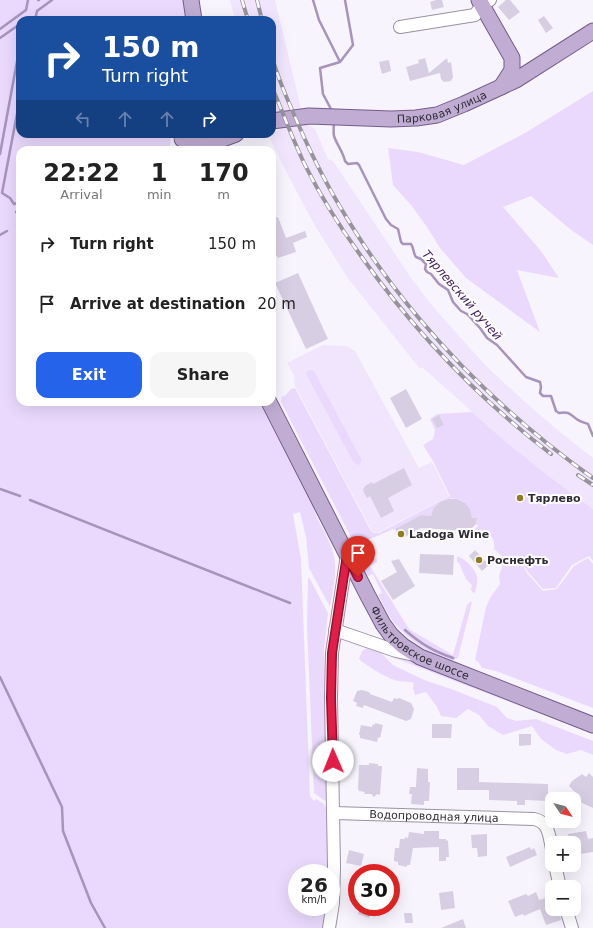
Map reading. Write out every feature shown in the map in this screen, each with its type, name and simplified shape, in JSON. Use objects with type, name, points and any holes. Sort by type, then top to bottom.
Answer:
[{"type":"main road","points":[[192,0],[194,16]]},
{"type":"main road","points":[[484,2],[512,58],[520,68],[528,72]]},
{"type":"main road","name":"Парковая улица","points":[[276,120],[294,117],[391,119],[431,116],[464,104],[501,87],[528,72],[593,31]]},
{"type":"main road","points":[[501,87],[512,70],[512,58]]},
{"type":"main road","points":[[207,146],[226,138]]},
{"type":"main road","points":[[182,141],[197,146]]},
{"type":"main road","name":"Фильтровское шоссе","points":[[271,406],[378,614],[391,634],[403,646],[420,657],[593,724]]},
{"type":"street","points":[[400,27],[475,15],[484,2]]},
{"type":"street","points":[[330,928],[333,903],[334,812],[331,698],[332,653],[347,555]]},
{"type":"street","points":[[335,630],[396,651],[420,657]]},
{"type":"street","name":"Водопроводная улица","points":[[334,812],[534,819],[539,820],[546,825],[549,836]]},
{"type":"street","points":[[568,916],[572,928]]},
{"type":"shaded area","points":[[0,0],[183,0],[185,16],[16,16],[16,138],[171,138],[170,146],[16,146],[16,406],[264,406],[312,498],[315,512],[331,545],[335,566],[330,607],[309,568],[306,537],[300,512],[293,514],[301,559],[310,796],[314,801],[316,799],[324,804],[326,808],[329,838],[328,864],[288,864],[288,916],[326,916],[325,928],[0,928]]},
{"type":"shaded area","points":[[230,0],[275,0],[303,117],[307,124],[315,129],[328,159],[333,161],[409,275],[442,317],[487,367],[555,428],[593,458],[593,509],[517,452],[422,367],[420,369],[347,277],[314,224],[276,151],[276,146],[274,146],[270,139],[276,138],[276,131],[281,129],[276,115],[276,16],[234,16]]},
{"type":"shaded area","points":[[593,91],[593,245],[571,230],[531,196],[503,207],[541,251],[559,278],[517,270],[540,332],[466,278],[440,248],[411,205],[393,185],[388,148],[418,152],[464,165],[525,133]]},
{"type":"shaded area","points":[[323,345],[346,346],[355,351],[419,468],[432,462],[449,496],[377,533],[372,531],[295,386],[294,375],[287,363]]},
{"type":"shaded area","points":[[310,370],[314,371],[361,459],[359,465],[354,463],[307,376],[306,372]]},
{"type":"shaded area","points":[[295,388],[371,531],[374,533],[379,533],[450,496],[433,461],[423,445],[433,439],[435,430],[430,419],[437,414],[472,412],[501,438],[593,509],[593,561],[589,556],[572,565],[556,588],[543,589],[528,572],[516,553],[527,573],[543,591],[557,589],[574,566],[588,558],[593,564],[593,708],[496,671],[482,668],[475,660],[486,607],[490,598],[500,584],[499,576],[503,564],[501,555],[494,549],[494,541],[492,537],[483,533],[474,534],[472,532],[478,526],[476,524],[477,518],[472,518],[469,509],[464,503],[453,498],[446,499],[435,508],[431,516],[421,515],[393,530],[367,540],[362,541],[352,539],[281,402],[282,396],[284,397],[291,389]]},
{"type":"shaded area","points":[[457,556],[469,564],[476,574],[477,581],[475,593],[472,592],[472,585],[466,579],[459,563],[457,562]]},
{"type":"shaded area","points":[[377,558],[377,562],[370,566],[409,629],[453,655],[467,605],[472,602],[458,658],[452,661],[435,655],[413,641],[394,623],[378,595],[382,593],[373,574],[366,577],[362,567],[364,563]]},
{"type":"shaded area","points":[[308,578],[310,579],[328,613],[324,649],[329,796],[325,801],[314,793],[307,626]]},
{"type":"shaded area","points":[[367,648],[378,650],[393,665],[424,680],[497,707],[507,718],[516,721],[536,719],[593,741],[593,755],[581,750],[567,754],[556,750],[541,739],[532,726],[503,735],[488,726],[479,715],[468,709],[456,718],[441,716],[437,707],[426,692],[415,695],[413,688],[414,683],[390,678],[373,669],[359,659],[362,651]]},
{"type":"shaded area","points":[[388,653],[593,733],[593,734],[392,657]]},
{"type":"building","points":[[442,0],[444,7],[432,10],[430,2]]},
{"type":"building","points":[[506,0],[510,0],[520,12],[509,20],[498,7]]},
{"type":"building","points":[[544,16],[553,28],[546,33],[538,20]]},
{"type":"building","points":[[425,58],[429,73],[447,58],[448,63],[451,62],[453,77],[451,81],[444,82],[441,79],[440,73],[410,81],[406,67],[419,63],[418,60]]},
{"type":"building","points":[[389,60],[391,71],[382,74],[379,62]]},
{"type":"building","points":[[278,217],[286,238],[305,231],[307,237],[293,243],[296,252],[278,258],[276,255],[276,218]]},
{"type":"building","points":[[298,273],[328,339],[306,349],[276,283]]},
{"type":"building","points":[[406,389],[422,419],[406,428],[390,398]]},
{"type":"building","points":[[439,415],[444,425],[437,428],[432,419]]},
{"type":"building","points":[[404,468],[412,485],[388,498],[394,511],[381,518],[370,496],[367,498],[363,490],[365,486],[372,482],[373,484]]},
{"type":"building","points":[[448,499],[457,499],[465,503],[470,509],[472,518],[477,518],[476,524],[469,531],[421,528],[401,539],[395,529],[421,515],[431,516],[434,508],[440,502]]},
{"type":"building","name":"Роснефть","points":[[475,550],[489,565],[482,571],[469,556]]},
{"type":"building","points":[[420,554],[454,555],[453,575],[419,573]]},
{"type":"building","points":[[399,559],[415,586],[393,600],[381,581],[397,572],[391,561]]},
{"type":"building","points":[[362,690],[392,702],[394,698],[399,698],[411,703],[414,709],[411,719],[406,721],[364,705],[363,708],[356,706],[357,703],[353,701],[357,691]]},
{"type":"building","points":[[375,723],[383,725],[380,738],[378,737],[377,742],[360,738],[359,735],[361,725],[372,727]]},
{"type":"building","points":[[432,724],[452,724],[451,738],[432,738]]},
{"type":"building","points":[[519,734],[531,734],[531,745],[519,746]]},
{"type":"building","points":[[369,763],[382,766],[380,795],[377,794],[374,797],[371,794],[364,794],[365,792],[359,791],[358,788],[359,765],[369,765]]},
{"type":"building","points":[[417,768],[428,769],[428,782],[430,782],[429,801],[424,801],[424,805],[411,804],[412,794],[409,794],[410,787],[416,787]]},
{"type":"building","points":[[457,768],[479,768],[479,782],[548,784],[548,792],[545,792],[545,801],[525,800],[525,805],[517,805],[517,801],[489,800],[489,790],[457,790]]},
{"type":"building","points":[[589,773],[593,777],[593,808],[581,802],[581,792],[575,792],[569,786],[572,781],[582,774],[586,777]]},
{"type":"building","points":[[424,831],[439,831],[439,839],[446,839],[446,841],[448,840],[449,857],[446,857],[446,861],[439,861],[439,847],[413,848],[410,865],[407,865],[407,867],[400,865],[398,862],[394,861],[395,848],[399,848],[400,839],[405,839],[405,837],[408,838],[409,832],[424,834]]},
{"type":"building","points":[[586,831],[588,839],[593,838],[593,852],[581,854],[581,836],[568,836],[568,834]]},
{"type":"building","points":[[487,834],[487,856],[478,857],[477,848],[472,848],[471,835]]},
{"type":"building","points":[[530,847],[531,850],[534,848],[537,855],[510,867],[506,857]]},
{"type":"building","points":[[349,850],[364,854],[362,864],[346,863]]},
{"type":"building","points":[[453,891],[455,908],[441,910],[439,893]]},
{"type":"building","points":[[536,892],[539,900],[545,898],[545,916],[560,916],[561,920],[546,925],[540,909],[524,916],[523,914],[515,917],[508,901],[526,894],[528,896]]},
{"type":"building","points":[[404,913],[412,913],[413,923],[405,923]]},
{"type":"building","points":[[463,919],[466,928],[441,928]]},
{"type":"waterway","points":[[18,16],[26,10],[28,0]]},
{"type":"waterway","points":[[36,16],[37,11],[52,0]]},
{"type":"waterway","name":"Тярлевский ручей","points":[[313,0],[319,20],[340,62],[320,68],[323,94],[332,111]]},
{"type":"waterway","points":[[340,62],[353,45],[345,0]]},
{"type":"waterway","points":[[0,29],[16,17]]},
{"type":"waterway","points":[[0,38],[16,27]]},
{"type":"waterway","points":[[0,154],[16,67]]},
{"type":"waterway","points":[[16,119],[2,193],[10,198],[14,204],[16,203]]},
{"type":"waterway","name":"Тярлевский ручей","points":[[334,122],[334,136],[345,161],[348,164],[357,163],[359,165],[386,219],[391,225],[398,229],[401,242],[403,244],[411,244],[416,257],[421,259],[426,264],[425,269],[427,272],[431,274],[439,284],[448,290],[453,302],[461,311],[467,314],[487,338],[497,345],[526,377],[540,382],[540,393],[543,396],[551,396],[556,411],[559,413],[568,413],[579,421],[588,424],[593,436]]},
{"type":"waterway","points":[[0,235],[7,231]]},
{"type":"waterway","points":[[0,489],[20,496]]},
{"type":"waterway","points":[[30,500],[290,603]]},
{"type":"waterway","points":[[405,630],[428,647],[453,658]]},
{"type":"waterway","points":[[0,677],[62,807],[63,831],[91,903],[105,928]]},
{"type":"railway","points":[[242,0],[247,16]]},
{"type":"railway","points":[[257,0],[261,16]]},
{"type":"railway","points":[[276,69],[289,104],[321,172],[350,223],[383,272],[419,319],[459,363],[501,404],[546,442],[593,478]]},
{"type":"railway","points":[[276,97],[305,165],[318,189],[331,212],[381,284],[448,362],[498,410],[551,454]]},
{"type":"railway","points":[[578,475],[593,485]]},
{"type":"place","name":"Тярлево","points":[[520,498]]},
{"type":"place","name":"Ladoga Wine","points":[[401,534]]},
{"type":"place","name":"Роснефть","points":[[479,560]]},
{"type":"route","points":[[333,761],[331,698],[332,653],[347,555],[358,577]]}]
